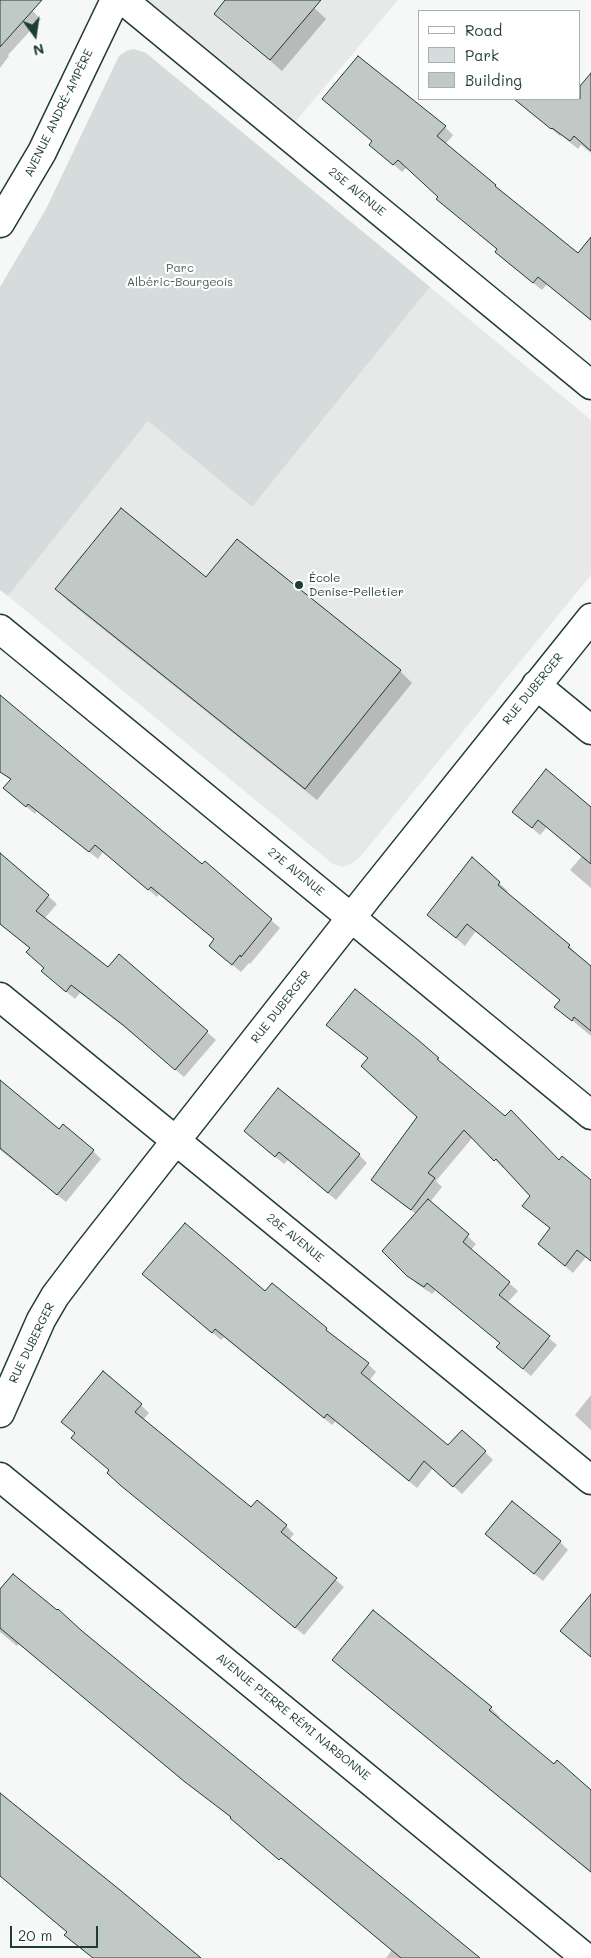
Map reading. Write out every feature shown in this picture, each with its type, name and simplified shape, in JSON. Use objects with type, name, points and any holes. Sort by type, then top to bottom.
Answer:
[{"type":"street","name":"AVENUE ANDRÉ-AMPÈRE","points":[[0,223],[42,152],[115,0]]},
{"type":"street","name":"25E AVENUE","points":[[123,0],[591,384]]},
{"type":"street","name":"RUE DUBERGER","points":[[0,1413],[41,1320],[55,1296],[351,918],[591,618]]},
{"type":"street","name":"27E AVENUE","points":[[0,630],[591,1115]]},
{"type":"street","points":[[536,685],[591,730]]},
{"type":"street","name":"28E AVENUE","points":[[0,997],[591,1480]]},
{"type":"street","name":"AVENUE PIERRE RÉMI NARBONNE","points":[[0,1477],[586,1958]]},
{"type":"shaded area","points":[[147,0],[398,0],[295,122]]},
{"type":"shaded area","name":"École Denise-Pelletier","points":[[430,287],[591,420],[591,575],[360,857],[351,864],[342,867],[333,864],[8,596],[148,421],[252,507]]},
{"type":"green space","name":"Parc Albéric-Bourgeois","points":[[134,49],[146,53],[430,287],[252,507],[148,421],[8,596],[0,590],[0,287],[46,209],[119,56],[126,51]]},
{"type":"building","points":[[0,0],[42,0],[0,47]]},
{"type":"building","points":[[225,0],[321,0],[270,60],[214,14]]},
{"type":"building","points":[[358,56],[446,126],[437,136],[578,253],[591,237],[591,320],[538,277],[533,283],[495,252],[497,249],[436,199],[438,197],[398,160],[393,165],[369,145],[372,141],[322,99]]},
{"type":"building","points":[[591,73],[591,151],[574,136],[570,141],[551,129],[515,100],[581,100],[581,85]]},
{"type":"building","points":[[121,508],[206,577],[237,539],[401,670],[305,789],[55,589]]},
{"type":"building","points":[[0,695],[202,864],[205,861],[272,919],[241,957],[240,955],[232,965],[209,946],[214,939],[151,887],[148,890],[95,845],[89,852],[28,804],[26,807],[3,788],[11,779],[0,772]]},
{"type":"building","points":[[546,769],[591,807],[591,864],[538,820],[532,828],[512,812]]},
{"type":"building","points":[[0,853],[49,895],[36,911],[108,967],[119,954],[208,1031],[175,1070],[123,1025],[71,985],[66,992],[41,971],[44,968],[26,952],[30,948],[0,924]]},
{"type":"building","points":[[472,857],[500,882],[498,885],[570,945],[568,947],[591,966],[591,1031],[574,1017],[572,1021],[554,1007],[560,1000],[467,924],[456,938],[427,915]]},
{"type":"building","points":[[355,989],[417,1039],[439,1058],[437,1059],[505,1116],[511,1110],[559,1160],[562,1156],[591,1180],[591,1261],[577,1250],[565,1266],[538,1244],[550,1228],[522,1206],[530,1196],[496,1159],[494,1161],[464,1130],[428,1173],[435,1178],[411,1210],[371,1180],[417,1117],[361,1066],[368,1058],[326,1025]]},
{"type":"building","points":[[0,1080],[59,1129],[63,1124],[94,1150],[57,1195],[0,1148]]},
{"type":"building","points":[[278,1088],[360,1154],[328,1193],[279,1152],[275,1157],[244,1131]]},
{"type":"building","points":[[428,1199],[469,1234],[463,1242],[510,1282],[499,1295],[550,1336],[523,1369],[496,1347],[500,1343],[427,1283],[424,1287],[407,1276],[382,1251]]},
{"type":"building","points":[[185,1223],[265,1291],[272,1283],[327,1328],[326,1330],[369,1363],[361,1373],[448,1445],[462,1430],[486,1451],[453,1487],[424,1461],[409,1481],[327,1414],[324,1418],[215,1329],[212,1333],[142,1274]]},
{"type":"building","points":[[103,1371],[142,1404],[135,1412],[251,1507],[257,1500],[287,1525],[281,1532],[337,1578],[295,1628],[120,1485],[107,1473],[109,1470],[71,1438],[75,1433],[61,1422]]},
{"type":"building","points":[[512,1501],[561,1541],[534,1574],[485,1534]]},
{"type":"building","points":[[13,1574],[58,1609],[82,1631],[480,1958],[401,1958],[281,1858],[279,1860],[231,1817],[185,1782],[0,1628],[0,1589]]},
{"type":"building","points":[[591,1594],[591,1657],[560,1631]]},
{"type":"building","points":[[373,1610],[492,1707],[489,1710],[554,1764],[557,1760],[591,1790],[591,1872],[332,1660]]},
{"type":"building","points":[[0,1793],[201,1958],[93,1958],[64,1935],[67,1932],[0,1876]]},
{"type":"place","name":"École Denise-Pelletier","points":[[299,585]]}]
